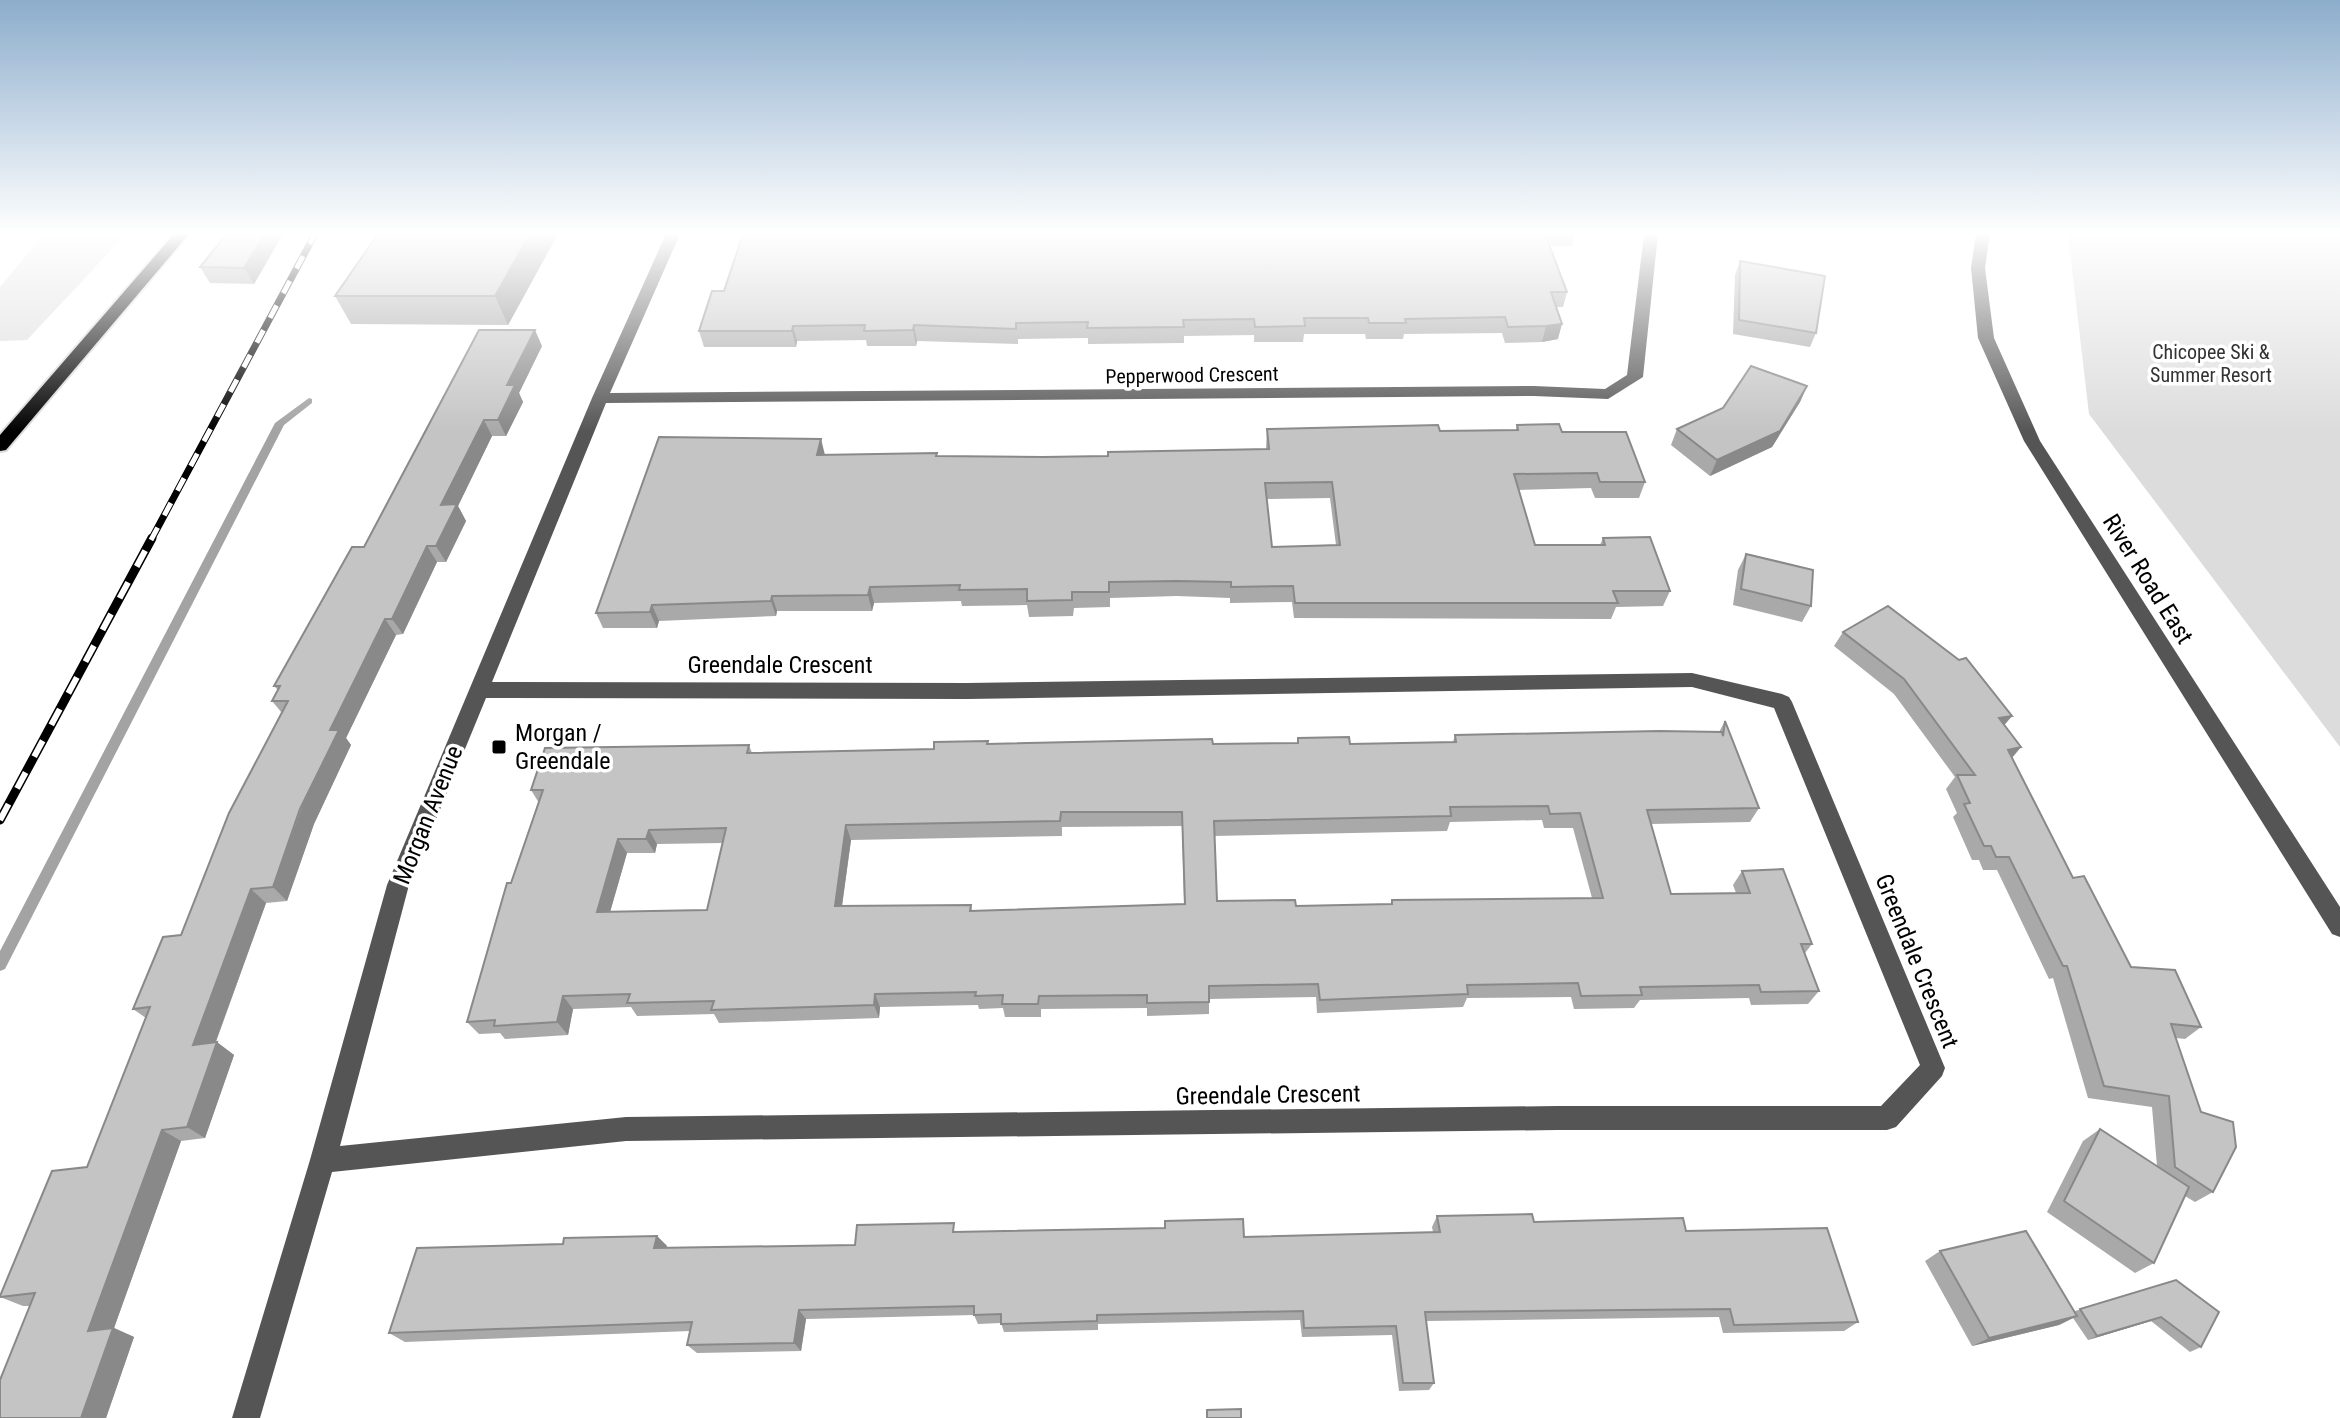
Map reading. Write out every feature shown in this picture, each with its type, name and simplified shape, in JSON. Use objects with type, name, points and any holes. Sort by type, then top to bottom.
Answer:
[{"type":"main road","points":[[0,446],[125,300]]},
{"type":"street","name":"Morgan Avenue","points":[[246,1418],[323,1160],[398,885],[644,300]]},
{"type":"street","name":"Pepperwood Crescent","points":[[600,398],[1534,391],[1608,394],[1635,377],[1644,300]]},
{"type":"street","name":"River Road East","points":[[1982,300],[1986,338],[2032,441],[2340,927]]},
{"type":"street","name":"Greendale Crescent","points":[[323,1160],[626,1129],[1557,1118],[1887,1118],[1933,1068],[1782,702],[1692,680],[967,691],[480,690]]},
{"type":"green space","points":[[0,300],[64,300],[27,340],[0,341]]},
{"type":"green space","name":"Chicopee Ski & Summer Resort","points":[[2076,300],[2340,300],[2340,747],[2089,414]]},
{"type":"building","points":[[709,300],[1554,300],[1562,324],[1508,327],[1505,317],[1405,319],[1406,323],[1369,323],[1368,318],[1304,318],[1305,326],[1255,327],[1254,319],[1183,320],[1184,327],[1087,328],[1088,322],[1016,323],[1016,329],[914,325],[913,330],[864,331],[865,325],[793,326],[792,331],[699,331]]},
{"type":"building","points":[[1739,300],[1821,300],[1816,333],[1739,320]]},
{"type":"building","points":[[479,330],[535,330],[507,385],[515,385],[498,420],[484,420],[441,505],[457,504],[436,546],[427,546],[392,619],[385,619],[330,730],[339,730],[300,809],[273,887],[251,889],[193,1045],[217,1042],[187,1127],[162,1130],[88,1331],[113,1328],[81,1418],[0,1418],[0,1380],[35,1293],[0,1296],[52,1171],[87,1167],[150,1007],[133,1009],[163,937],[181,935],[229,813],[288,701],[272,701],[280,686],[274,686],[352,547],[364,547]]},
{"type":"building","points":[[1751,366],[1807,386],[1780,431],[1717,460],[1677,429],[1723,408]]},
{"type":"building","points":[[1559,424],[1562,432],[1626,432],[1645,482],[1600,482],[1597,473],[1514,474],[1535,545],[1605,545],[1603,538],[1650,537],[1670,591],[1613,591],[1618,603],[1295,603],[1293,586],[1231,587],[1231,582],[1109,582],[1109,592],[1072,592],[1072,600],[1027,601],[1027,589],[959,590],[960,585],[870,587],[868,595],[772,596],[771,601],[652,605],[650,612],[596,613],[659,437],[821,439],[817,455],[937,453],[936,456],[1043,457],[1108,456],[1108,452],[1269,449],[1267,429],[1438,425],[1440,431],[1518,430],[1517,425]],"holes":[[[1332,482],[1340,545],[1272,547],[1265,483]]]},
{"type":"building","points":[[1746,554],[1813,570],[1811,606],[1741,589]]},
{"type":"building","points":[[1888,606],[1959,660],[1966,658],[2012,716],[1999,718],[2021,747],[2008,750],[2073,878],[2084,876],[2131,967],[2175,970],[2201,1027],[2171,1024],[2201,1112],[2233,1122],[2236,1147],[2213,1192],[2175,1167],[2169,1096],[2104,1086],[2067,966],[2063,966],[2009,857],[1996,857],[1991,846],[1984,846],[1964,804],[1970,803],[1957,775],[1975,775],[1904,679],[1843,632]]},
{"type":"building","points":[[1725,721],[1759,808],[1647,810],[1671,894],[1750,893],[1742,871],[1783,869],[1812,944],[1801,944],[1819,991],[1761,992],[1759,985],[1640,987],[1642,995],[1581,996],[1578,983],[1467,985],[1468,994],[1320,1000],[1318,984],[1209,986],[1209,1002],[1147,1003],[1147,995],[1039,996],[1038,1004],[1002,1004],[1003,995],[975,996],[976,992],[875,994],[874,1005],[711,1010],[714,1001],[627,1003],[630,994],[563,996],[557,1022],[494,1026],[495,1020],[467,1022],[507,883],[511,883],[543,790],[531,790],[545,748],[749,745],[747,753],[934,749],[934,742],[988,741],[987,744],[1212,739],[1213,744],[1298,743],[1298,738],[1349,737],[1350,744],[1456,742],[1455,735],[1659,731],[1722,732],[1723,736]],"holes":[[[1548,806],[1550,814],[1580,813],[1603,898],[1392,900],[1392,904],[1296,906],[1295,900],[1217,901],[1214,821],[1451,816],[1450,807]],[[1061,812],[1182,812],[1185,904],[970,911],[971,905],[835,906],[846,825],[1060,821]],[[726,828],[707,910],[597,912],[618,839],[646,839],[649,830]]]},
{"type":"building","points":[[2100,1129],[2189,1187],[2154,1263],[2064,1201]]},
{"type":"building","points":[[1532,1214],[1534,1222],[1683,1218],[1686,1231],[1827,1228],[1858,1322],[1734,1325],[1730,1309],[1425,1312],[1434,1383],[1403,1383],[1396,1326],[1304,1328],[1303,1311],[1097,1315],[1097,1321],[1001,1324],[1001,1314],[974,1315],[974,1306],[799,1310],[794,1343],[687,1345],[692,1322],[389,1333],[417,1248],[563,1244],[564,1238],[657,1236],[654,1248],[855,1245],[857,1225],[954,1223],[953,1232],[1165,1228],[1165,1221],[1243,1219],[1244,1237],[1440,1232],[1437,1216]]},
{"type":"building","points":[[2026,1231],[2077,1316],[1989,1338],[1940,1251]]},
{"type":"building","points":[[2176,1280],[2219,1312],[2201,1347],[2161,1317],[2097,1336],[2080,1309]]},
{"type":"building","points":[[1241,1409],[1241,1418],[1207,1418],[1207,1410]]},
{"type":"waterway","points":[[0,965],[280,423],[309,401]]},
{"type":"railway","points":[[151,540],[280,300]]},
{"type":"railway","points":[[0,820],[152,538]]},
{"type":"place","name":"Morgan / Greendale","points":[[499,747]]}]
